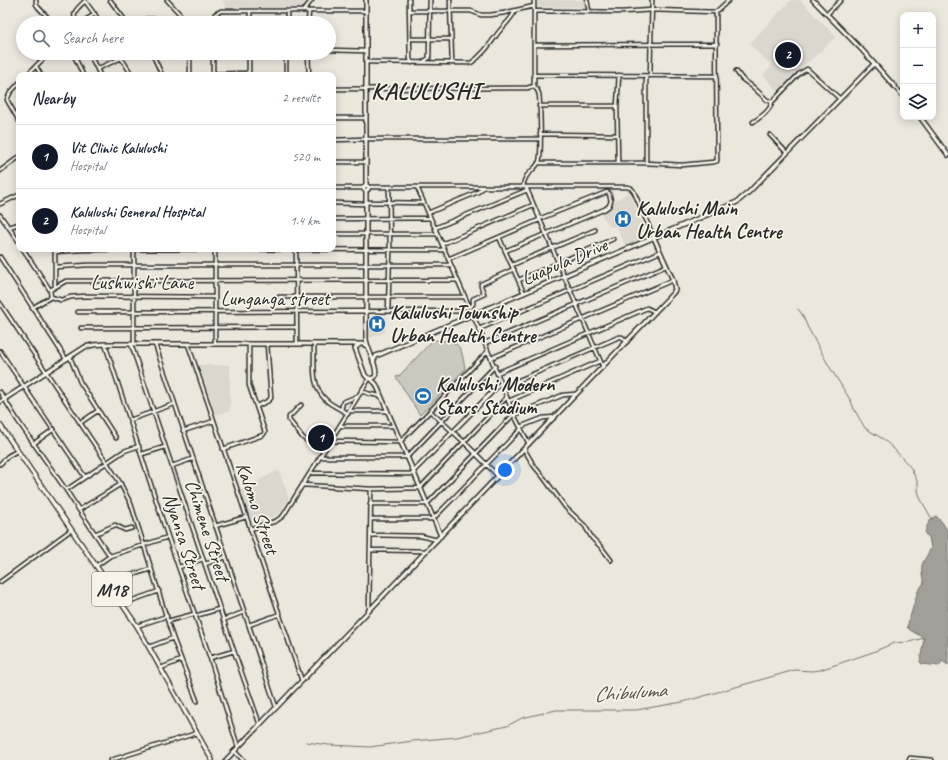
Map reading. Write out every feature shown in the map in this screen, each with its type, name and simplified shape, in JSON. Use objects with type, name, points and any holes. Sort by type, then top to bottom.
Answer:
[{"type":"main road","name":"M18","points":[[0,424],[137,626],[212,760]]},
{"type":"street","points":[[36,0],[36,4],[46,16]]},
{"type":"street","points":[[73,16],[84,0],[95,14],[92,16]]},
{"type":"street","points":[[110,0],[121,16]]},
{"type":"street","points":[[167,0],[183,16]]},
{"type":"street","points":[[303,11],[312,0]]},
{"type":"street","points":[[366,0],[366,340],[376,371],[376,384],[380,396],[441,536]]},
{"type":"street","points":[[409,0],[410,56],[412,62]]},
{"type":"street","points":[[422,63],[429,59],[430,0]]},
{"type":"street","points":[[450,0],[452,64]]},
{"type":"street","points":[[534,0],[534,86],[538,91],[540,106],[540,159],[526,176],[525,188],[559,263],[603,367]]},
{"type":"street","points":[[587,0],[589,12]]},
{"type":"street","points":[[646,163],[648,76],[652,0]]},
{"type":"street","points":[[534,11],[589,12],[652,10],[716,12],[729,0]]},
{"type":"street","points":[[812,0],[827,14],[900,93]]},
{"type":"street","points":[[827,14],[841,0]]},
{"type":"street","points":[[409,11],[471,11],[486,15],[497,15],[534,6]]},
{"type":"street","points":[[366,62],[471,64],[508,22],[515,10]]},
{"type":"street","points":[[250,11],[250,16]]},
{"type":"street","points":[[287,11],[287,16]]},
{"type":"street","points":[[308,11],[308,16]]},
{"type":"street","points":[[215,16],[218,12],[366,11]]},
{"type":"street","points":[[538,163],[690,164],[717,161],[716,12]]},
{"type":"street","points":[[410,39],[451,39]]},
{"type":"street","points":[[534,45],[717,44]]},
{"type":"street","points":[[336,50],[366,51]]},
{"type":"street","points":[[402,63],[410,56]]},
{"type":"street","points":[[30,72],[42,60]]},
{"type":"street","points":[[76,60],[82,72]]},
{"type":"street","points":[[92,60],[98,72]]},
{"type":"street","points":[[97,69],[117,60]]},
{"type":"street","points":[[123,60],[130,72]]},
{"type":"street","points":[[155,60],[161,72]]},
{"type":"street","points":[[190,60],[190,72]]},
{"type":"street","points":[[214,60],[214,72]]},
{"type":"street","points":[[248,72],[249,60]]},
{"type":"street","points":[[286,60],[286,72]]},
{"type":"street","points":[[308,60],[309,72]]},
{"type":"street","name":"Luapula Drive","points":[[376,356],[729,206],[744,197],[874,64]]},
{"type":"street","points":[[36,66],[39,72]]},
{"type":"street","points":[[753,122],[766,113],[772,102],[799,74],[807,68],[840,99]]},
{"type":"street","points":[[736,71],[742,79],[767,100],[772,102]]},
{"type":"street","points":[[534,75],[717,76]]},
{"type":"street","points":[[618,163],[617,106],[619,75]]},
{"type":"street","points":[[16,86],[7,97],[16,117]]},
{"type":"street","points":[[336,89],[528,88],[534,86]]},
{"type":"street","points":[[540,106],[617,106]]},
{"type":"street","points":[[336,118],[366,118]]},
{"type":"street","points":[[922,120],[948,155]]},
{"type":"street","points":[[540,134],[618,135]]},
{"type":"street","points":[[770,135],[787,153]]},
{"type":"street","points":[[336,140],[540,139]]},
{"type":"street","points":[[0,171],[16,159]]},
{"type":"street","points":[[336,162],[366,162]]},
{"type":"street","points":[[388,311],[390,265],[389,187]]},
{"type":"street","points":[[428,213],[478,192],[484,187]]},
{"type":"street","points":[[505,251],[607,207],[611,201],[608,192],[610,187]]},
{"type":"street","points":[[226,760],[556,417],[675,290],[633,190],[627,187],[336,188]]},
{"type":"street","points":[[417,188],[471,310],[520,428],[529,444]]},
{"type":"street","points":[[435,228],[525,188]]},
{"type":"street","points":[[448,259],[539,219],[608,192]]},
{"type":"street","points":[[0,204],[16,196]]},
{"type":"street","points":[[336,203],[424,203]]},
{"type":"street","points":[[442,244],[533,205]]},
{"type":"street","points":[[0,215],[16,238]]},
{"type":"street","points":[[336,219],[430,218]]},
{"type":"street","points":[[9,227],[16,225]]},
{"type":"street","points":[[512,265],[596,230]]},
{"type":"street","points":[[336,234],[438,234]]},
{"type":"street","points":[[499,237],[524,294]]},
{"type":"street","points":[[519,280],[613,239]]},
{"type":"street","points":[[336,250],[444,250]]},
{"type":"street","points":[[25,252],[50,290],[51,297],[32,308]]},
{"type":"street","points":[[55,252],[55,287]]},
{"type":"street","name":"Chimene Street","points":[[134,252],[135,296],[133,344],[165,447],[219,609],[260,725]]},
{"type":"street","points":[[215,252],[215,344]]},
{"type":"street","points":[[296,252],[297,343]]},
{"type":"street","points":[[479,329],[660,252]]},
{"type":"street","points":[[0,257],[66,359]]},
{"type":"street","points":[[56,267],[88,265],[451,265]]},
{"type":"street","points":[[485,343],[666,266]]},
{"type":"street","points":[[471,310],[473,299],[484,294],[481,284],[514,269]]},
{"type":"street","points":[[50,290],[66,281],[457,280]]},
{"type":"street","points":[[491,358],[672,280]]},
{"type":"street","name":"Lushwishi Lane","points":[[51,297],[61,300],[71,297],[214,297]]},
{"type":"street","points":[[279,297],[465,297]]},
{"type":"street","points":[[0,303],[121,484],[131,504],[181,660],[197,701]]},
{"type":"street","points":[[497,373],[647,308],[655,312]]},
{"type":"street","name":"Lunganga street","points":[[78,312],[365,312],[471,310]]},
{"type":"street","points":[[80,328],[296,327]]},
{"type":"street","points":[[503,386],[621,337],[627,342]]},
{"type":"street","points":[[355,348],[366,340]]},
{"type":"street","points":[[223,449],[264,434],[265,432],[249,385],[249,343]]},
{"type":"street","points":[[0,402],[85,347],[93,345],[314,343],[361,344],[367,346]]},
{"type":"street","points":[[314,343],[315,383],[322,396],[341,410],[349,412],[387,411]]},
{"type":"street","name":"Nyansa Street","points":[[105,344],[168,537],[210,658],[238,747]]},
{"type":"street","points":[[155,344],[192,459],[277,708]]},
{"type":"street","name":"Kalomo Street","points":[[188,344],[302,681]]},
{"type":"street","points":[[257,406],[268,402],[271,398],[267,344]]},
{"type":"street","points":[[349,344],[355,348],[365,375],[376,384]]},
{"type":"street","points":[[0,351],[86,477]]},
{"type":"street","points":[[330,441],[400,442],[488,351]]},
{"type":"street","points":[[370,354],[376,356],[373,362]]},
{"type":"street","points":[[70,357],[80,382],[116,438]]},
{"type":"street","points":[[509,401],[600,361]]},
{"type":"street","points":[[320,457],[407,457],[495,366]]},
{"type":"street","points":[[250,528],[276,521],[283,516],[361,391],[370,379],[376,376]]},
{"type":"street","points":[[310,473],[414,473],[501,383]]},
{"type":"street","points":[[361,391],[380,396]]},
{"type":"street","points":[[0,392],[33,444],[110,556]]},
{"type":"street","points":[[370,504],[426,504],[514,414],[563,395],[577,395]]},
{"type":"street","points":[[341,410],[344,402],[358,396]]},
{"type":"street","points":[[303,485],[371,489],[420,488],[507,397]]},
{"type":"street","points":[[130,420],[174,404]]},
{"type":"street","points":[[301,405],[289,417],[289,420],[303,438],[323,451]]},
{"type":"street","points":[[80,423],[99,410]]},
{"type":"street","points":[[430,411],[498,476]]},
{"type":"street","points":[[370,519],[434,519],[520,428],[544,418],[556,417]]},
{"type":"street","points":[[183,431],[214,421]]},
{"type":"street","points":[[340,426],[394,426]]},
{"type":"street","points":[[33,444],[54,429]]},
{"type":"street","points":[[66,490],[124,451],[139,446]]},
{"type":"street","points":[[142,454],[165,447]]},
{"type":"street","points":[[524,449],[534,466],[566,508],[584,526],[611,560]]},
{"type":"street","points":[[0,464],[8,456],[18,450]]},
{"type":"street","points":[[172,466],[192,459]]},
{"type":"street","points":[[79,510],[121,484]]},
{"type":"street","points":[[370,611],[371,489]]},
{"type":"street","points":[[215,526],[246,517]]},
{"type":"street","points":[[95,534],[115,525],[126,530],[132,528]]},
{"type":"street","points":[[0,582],[71,530]]},
{"type":"street","points":[[371,535],[421,536],[436,540]]},
{"type":"street","points":[[96,566],[110,556],[168,537]]},
{"type":"street","points":[[370,550],[426,551]]},
{"type":"street","points":[[205,564],[226,557]]},
{"type":"street","points":[[179,567],[203,559]]},
{"type":"street","points":[[109,584],[118,579],[151,569]]},
{"type":"street","points":[[122,604],[159,591]]},
{"type":"street","points":[[168,621],[219,609]]},
{"type":"street","points":[[223,620],[244,612]]},
{"type":"street","points":[[249,625],[280,614]]},
{"type":"street","points":[[137,626],[167,616]]},
{"type":"street","points":[[148,647],[174,638]]},
{"type":"street","points":[[210,658],[234,651]]},
{"type":"street","points":[[161,668],[181,660]]},
{"type":"street","points":[[111,760],[197,732]]},
{"type":"street","points":[[234,752],[242,760]]},
{"type":"street","points":[[909,760],[910,758],[914,757],[932,760]]},
{"type":"shaded area","points":[[222,0],[310,0],[305,8],[265,8],[226,7]]},
{"type":"shaded area","points":[[537,0],[584,0],[586,7],[537,7]]},
{"type":"shaded area","points":[[791,0],[800,0],[836,37],[798,71],[800,73],[779,93],[763,75],[772,66],[749,44]]},
{"type":"shaded area","name":"Kalulushi Main Urban Health Centre","points":[[629,192],[648,238],[626,246],[616,226],[610,227],[601,213],[607,210],[616,200]]},
{"type":"shaded area","name":"Kalulushi Township Urban Health Centre","points":[[368,316],[387,317],[385,332],[369,338]]},
{"type":"shaded area","name":"Kalulushi Modern Stars Stadium","points":[[433,340],[448,341],[457,345],[462,354],[465,369],[420,415],[396,377],[399,376]]},
{"type":"shaded area","points":[[199,365],[230,365],[230,411],[216,415]]},
{"type":"shaded area","points":[[279,470],[289,499],[280,513],[255,524],[252,523],[250,516],[248,516],[240,490]]},
{"type":"shaded area","points":[[936,516],[948,532],[948,665],[942,661],[939,666],[922,664],[920,662],[924,638],[907,627],[918,591],[924,583],[922,564],[931,548],[929,537],[925,534],[926,529],[930,521]]},
{"type":"waterway","points":[[798,309],[865,428],[883,439],[911,468],[918,483],[920,498],[932,519]]},
{"type":"waterway","name":"Chibuluma","points":[[306,742],[370,747],[457,737],[507,726],[522,718],[556,710],[636,710],[683,702],[795,670],[820,670],[873,652],[894,643],[909,642],[924,638]]},
{"type":"place","name":"Kalulushi General Hospital","points":[[788,55]]},
{"type":"place","name":"Kalulushi Main Urban Health Centre","points":[[623,219]]},
{"type":"place","name":"Kalulushi Township Urban Health Centre","points":[[377,324]]},
{"type":"place","name":"Kalulushi Modern Stars Stadium","points":[[423,396]]},
{"type":"place","name":"Vit Clinic Kalulushi","points":[[321,438]]},
{"type":"district","name":"KALULUSHI","points":[[426,91]]}]
